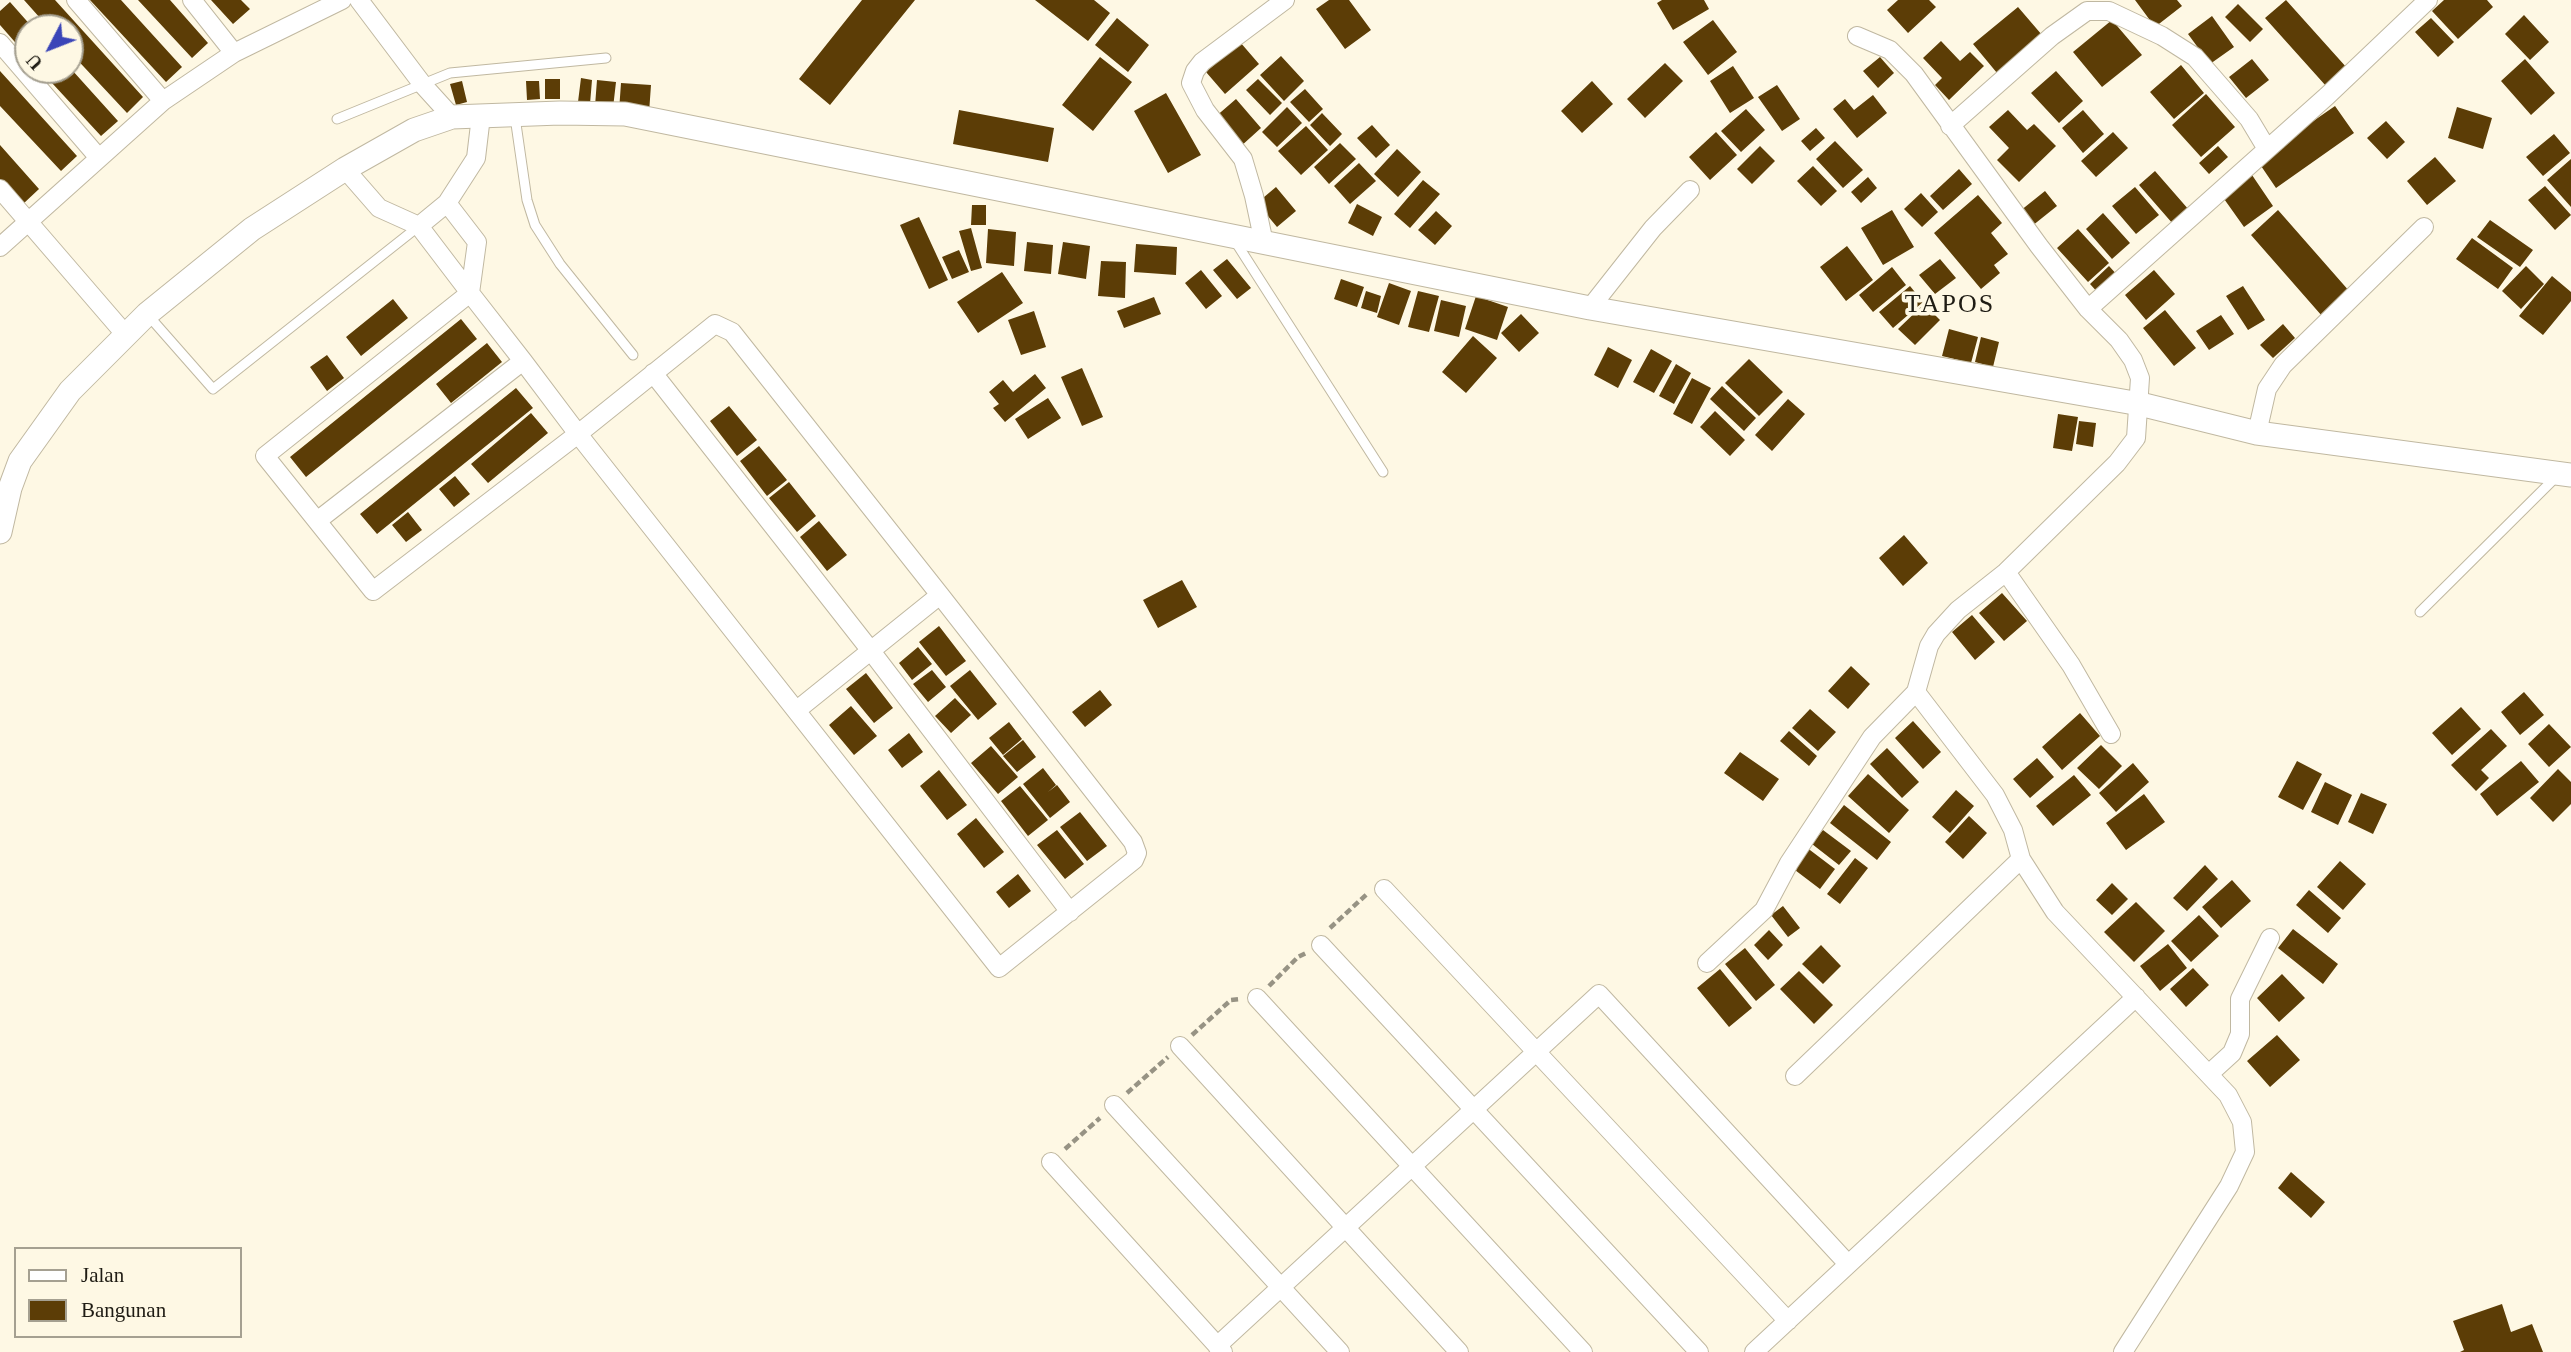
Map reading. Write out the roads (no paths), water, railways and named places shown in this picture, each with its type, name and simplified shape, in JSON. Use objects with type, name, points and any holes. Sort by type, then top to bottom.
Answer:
[{"type":"street","points":[[76,0],[163,101]]},
{"type":"street","points":[[192,0],[234,53]]},
{"type":"street","points":[[0,247],[15,211],[99,158],[163,101],[234,53],[321,4],[342,0]]},
{"type":"street","points":[[359,0],[423,85],[452,117]]},
{"type":"street","points":[[1264,243],[1243,159],[1205,110],[1191,83],[1202,62],[1285,0]]},
{"type":"street","points":[[2088,309],[2327,96],[2428,0]]},
{"type":"street","points":[[1950,126],[2060,30],[2087,11],[2109,11],[2162,36],[2195,57],[2249,119],[2267,149]]},
{"type":"street","points":[[1707,963],[1764,909],[1788,863],[1872,737],[1916,692],[1929,646],[1937,634],[1958,610],[2006,572],[2117,463],[2136,438],[2140,378],[2133,360],[2119,340],[2088,309],[1914,74],[1880,44],[1857,36]]},
{"type":"street","points":[[0,43],[99,158]]},
{"type":"street","points":[[0,532],[10,488],[20,461],[70,391],[147,314],[251,229],[345,169],[414,130],[452,117],[515,115],[625,114],[825,152],[932,177],[1590,308],[2140,404],[2257,433],[2566,474]]},
{"type":"street","points":[[419,226],[447,203],[476,158],[481,116]]},
{"type":"street","points":[[345,169],[379,208],[419,226],[470,293],[523,361],[578,434],[999,968],[1134,860],[1137,853],[1133,842],[940,595],[732,332],[715,324],[578,434],[373,591],[265,456],[470,293],[477,242],[447,203]]},
{"type":"street","points":[[0,189],[15,211],[125,334]]},
{"type":"street","points":[[1590,308],[1653,228],[1690,190]]},
{"type":"street","points":[[2257,433],[2267,389],[2283,365],[2424,227]]},
{"type":"street","points":[[317,521],[523,361]]},
{"type":"street","points":[[653,373],[871,651],[1070,912]]},
{"type":"street","points":[[2006,572],[2071,665],[2111,734]]},
{"type":"street","points":[[797,710],[940,595]]},
{"type":"street","points":[[1916,692],[1995,795],[2012,830],[2021,859],[2055,912],[2209,1074],[2228,1096],[2242,1122],[2245,1152],[2229,1186],[2123,1352]]},
{"type":"street","points":[[1795,1076],[2021,859]]},
{"type":"street","points":[[1384,889],[1787,1321]]},
{"type":"street","points":[[2209,1074],[2232,1053],[2241,1034],[2240,999],[2270,938]]},
{"type":"street","points":[[1321,945],[1699,1352]]},
{"type":"street","points":[[1051,1162],[1220,1349],[1281,1287],[1599,994],[1849,1264]]},
{"type":"street","points":[[1754,1352],[2136,996]]},
{"type":"street","points":[[1258,998],[1583,1352]]},
{"type":"street","points":[[1180,1046],[1459,1352]]},
{"type":"street","points":[[1114,1105],[1340,1352]]},
{"type":"lane","points":[[337,119],[450,73],[606,58]]},
{"type":"lane","points":[[515,115],[527,200],[535,225],[560,264],[633,355]]},
{"type":"lane","points":[[147,314],[213,389],[419,226]]},
{"type":"lane","points":[[1233,237],[1382,472]]},
{"type":"lane","points":[[2420,612],[2566,474]]},
{"type":"district","name":"TAPOS","points":[[1950,305]]}]
